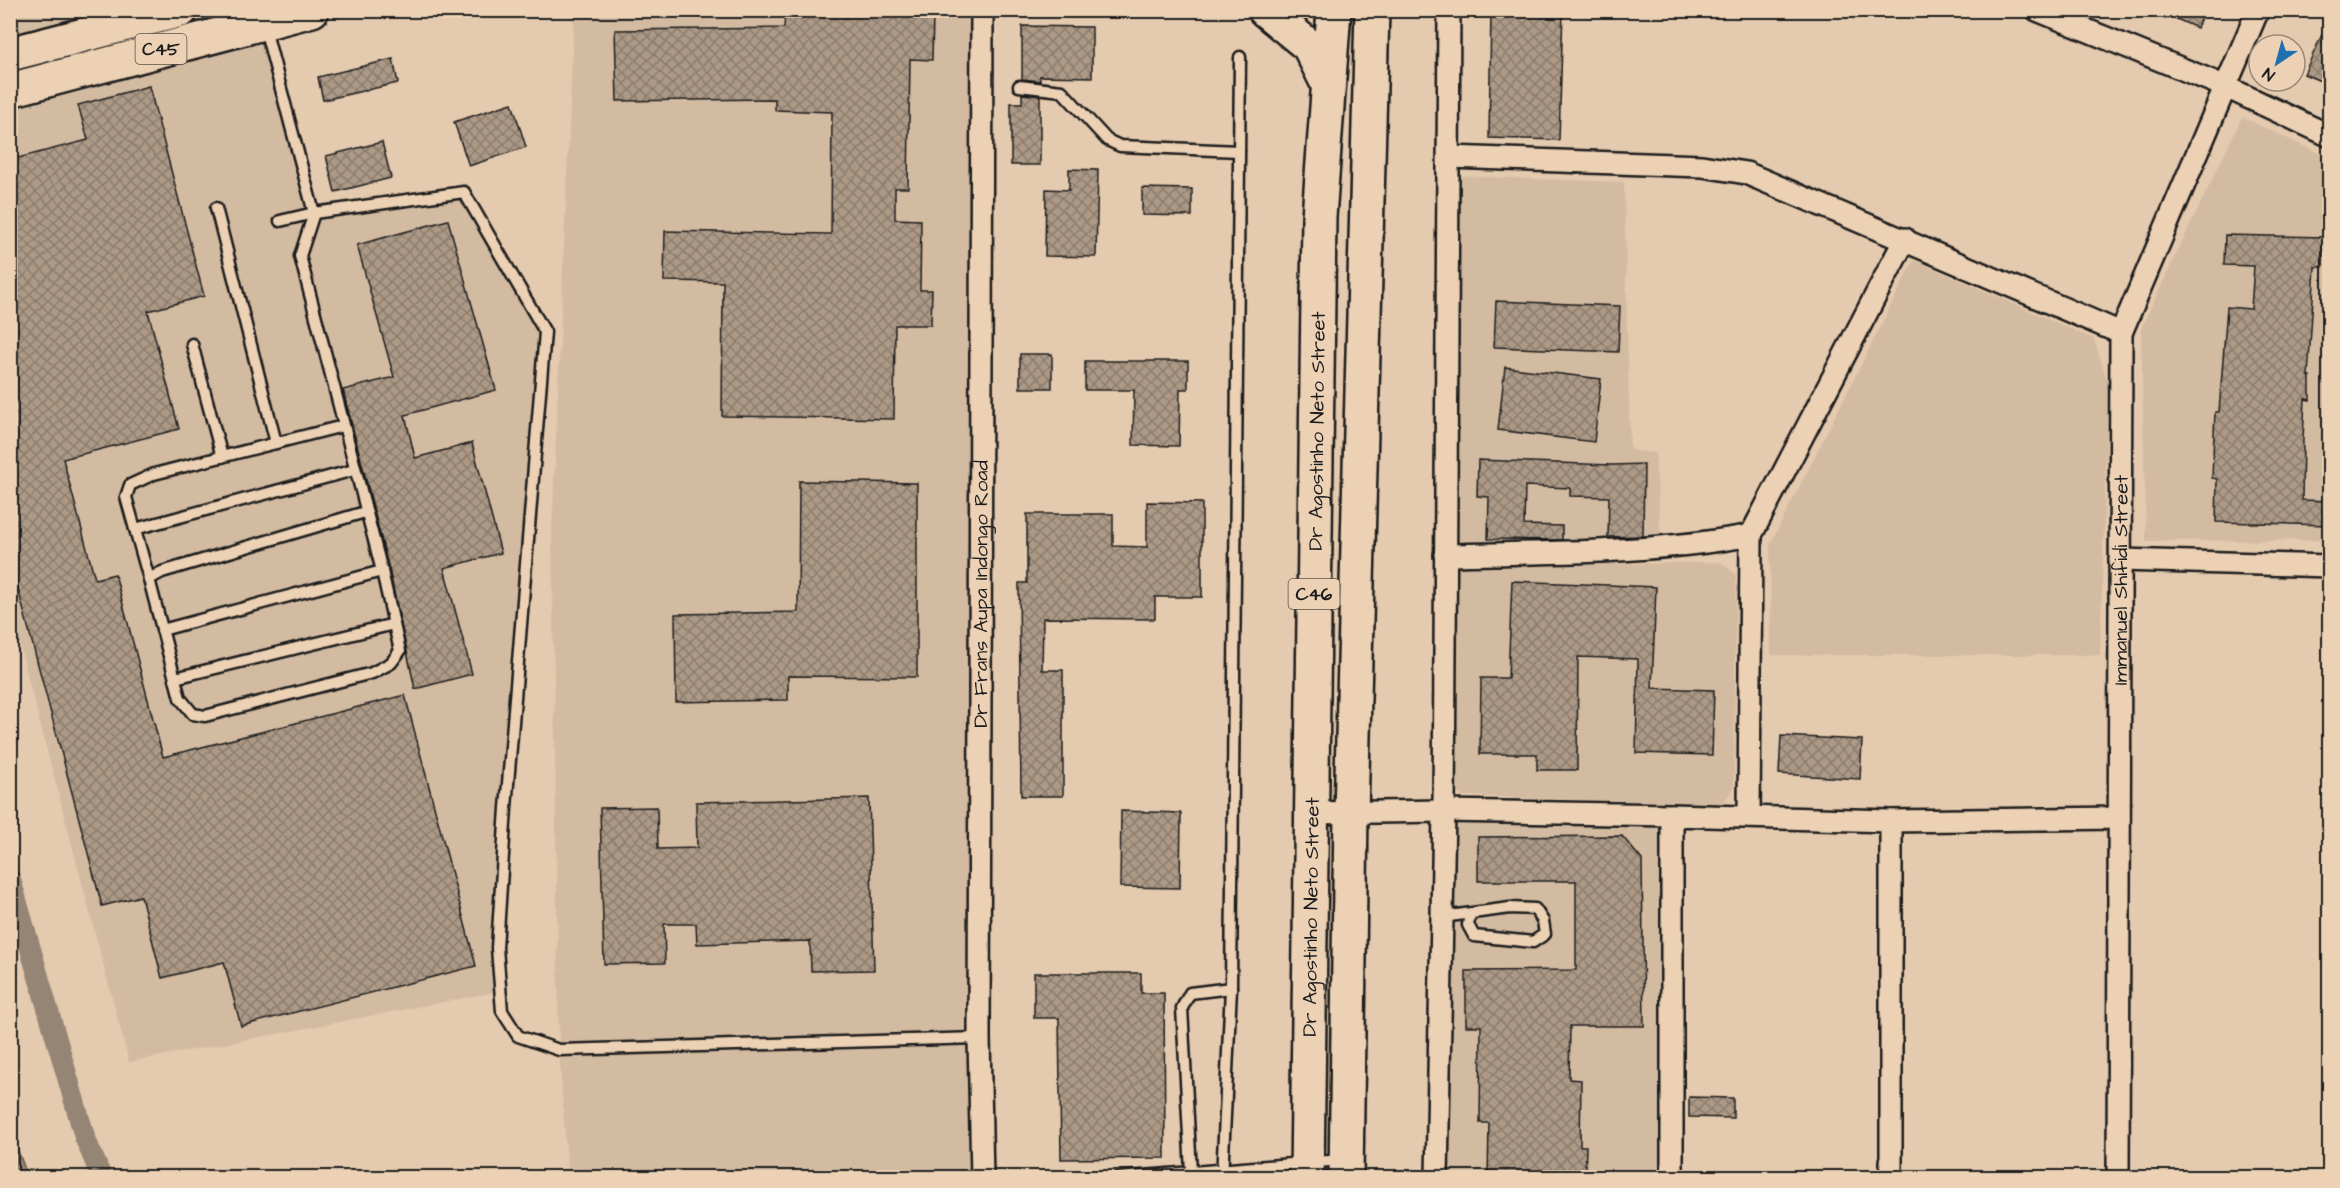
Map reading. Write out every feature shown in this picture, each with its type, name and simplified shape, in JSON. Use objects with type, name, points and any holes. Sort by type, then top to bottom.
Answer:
[{"type":"main road","name":"C45","points":[[10,90],[181,10]]},
{"type":"main road","name":"C45","points":[[10,54],[312,10]]},
{"type":"main road","points":[[1265,10],[1309,46],[1329,86]]},
{"type":"main road","name":"Dr Agostinho Neto Street","points":[[1307,1171],[1319,217],[1335,10]]},
{"type":"main road","name":"Dr Agostinho Neto Street","points":[[1346,1169],[1351,813],[1372,10]]},
{"type":"street","name":"Dr Frans Aupa Indongo Road","points":[[982,10],[980,1038],[982,1178]]},
{"type":"street","points":[[1437,1178],[1444,811],[1449,10]]},
{"type":"street","points":[[2037,10],[2224,86],[2330,136]]},
{"type":"street","name":"Immanuel Shifidi Street","points":[[2118,1178],[2121,333],[2258,10]]},
{"type":"street","points":[[1449,157],[1724,168],[1746,173],[2121,333]]},
{"type":"street","points":[[1749,817],[1751,536],[1905,239]]},
{"type":"street","points":[[1445,555],[1649,549],[1696,545],[1751,536]]},
{"type":"street","points":[[2120,560],[2330,566]]},
{"type":"street","points":[[1311,813],[1444,811],[1892,821],[2120,818]]},
{"type":"street","points":[[1672,815],[1672,1178]]},
{"type":"street","points":[[1891,1178],[1892,821]]},
{"type":"lane","points":[[261,17],[314,213],[300,256],[382,571],[400,651],[391,663],[372,673],[205,716],[194,714],[180,698],[126,497],[130,485],[154,474],[343,426]]},
{"type":"lane","points":[[1222,1173],[1231,988],[1240,57]]},
{"type":"lane","points":[[1019,86],[1062,91],[1107,140],[1120,146],[1239,151]]},
{"type":"lane","points":[[280,221],[314,213],[464,192],[545,332],[497,948],[502,1011],[518,1036],[559,1050],[980,1038]]},
{"type":"lane","points":[[216,207],[276,443]]},
{"type":"lane","points":[[192,344],[222,457]]},
{"type":"lane","points":[[135,529],[354,470]]},
{"type":"lane","points":[[148,579],[162,572],[365,512]]},
{"type":"lane","points":[[162,630],[382,571]]},
{"type":"lane","points":[[175,678],[394,624]]},
{"type":"lane","points":[[1442,917],[1510,908],[1535,909],[1543,921],[1545,934],[1533,942],[1474,936],[1468,925],[1470,915]]},
{"type":"lane","points":[[1191,1172],[1182,1008],[1190,993],[1231,988]]},
{"type":"lane","points":[[1119,1178],[1191,1172],[1346,1169]]},
{"type":"shaded area","points":[[11,11],[312,11],[11,90]]},
{"type":"shaded area","points":[[574,11],[982,11],[982,1177],[568,1177],[559,1050],[552,531]]},
{"type":"shaded area","points":[[268,38],[314,213],[464,192],[545,332],[497,948],[501,991],[129,1062],[11,613],[10,102]]},
{"type":"shaded area","points":[[2242,117],[2329,158],[2329,540],[2146,541],[2141,328]]},
{"type":"shaded area","points":[[1458,176],[1624,182],[1630,450],[1655,453],[1661,538],[1459,543]]},
{"type":"shaded area","points":[[1914,260],[2094,339],[2108,384],[2100,655],[1771,655],[1770,545]]},
{"type":"shaded area","points":[[1721,562],[1736,575],[1734,788],[1722,804],[1463,796],[1452,790],[1455,567]]},
{"type":"shaded area","points":[[1452,821],[1663,825],[1659,1177],[1448,1178]]},
{"type":"water","points":[[10,1130],[28,1177],[11,1177]]},
{"type":"building","points":[[1491,10],[1563,10],[1559,140],[1489,138]]},
{"type":"building","points":[[2156,10],[2204,10],[2197,28]]},
{"type":"building","points":[[785,14],[933,16],[932,60],[910,59],[908,188],[895,188],[895,219],[921,220],[920,290],[932,290],[931,325],[895,325],[894,419],[722,416],[723,282],[664,281],[665,231],[831,234],[832,112],[775,110],[775,99],[617,101],[615,30],[784,28]]},
{"type":"building","points":[[2330,17],[2330,85],[2307,75],[2307,67]]},
{"type":"building","points":[[1022,26],[1092,27],[1092,77],[1040,76],[1040,81],[1022,79]]},
{"type":"building","points":[[393,59],[398,83],[323,100],[318,77]]},
{"type":"building","points":[[149,86],[204,296],[148,311],[179,429],[63,459],[95,579],[115,574],[163,757],[405,695],[476,966],[241,1026],[224,962],[162,978],[141,896],[102,906],[10,559],[10,160],[88,140],[78,105]]},
{"type":"building","points":[[1022,94],[1040,96],[1040,165],[1011,165],[1011,103],[1022,103]]},
{"type":"building","points":[[512,103],[526,147],[469,166],[454,122]]},
{"type":"building","points":[[382,142],[391,178],[335,192],[326,156]]},
{"type":"building","points":[[1069,169],[1098,170],[1096,257],[1045,256],[1046,189],[1069,190]]},
{"type":"building","points":[[1142,188],[1192,189],[1192,216],[1142,215]]},
{"type":"building","points":[[448,220],[496,390],[405,415],[415,458],[472,443],[501,553],[444,568],[472,674],[415,689],[389,569],[343,390],[394,377],[357,245]]},
{"type":"building","points":[[2225,235],[2324,237],[2323,267],[2315,267],[2308,376],[2310,376],[2310,400],[2305,399],[2302,500],[2330,501],[2330,525],[2216,522],[2217,479],[2212,478],[2215,412],[2219,412],[2227,307],[2251,309],[2254,266],[2224,265]]},
{"type":"building","points":[[1496,301],[1620,306],[1618,352],[1494,347]]},
{"type":"building","points":[[1020,354],[1052,354],[1052,388],[1020,388]]},
{"type":"building","points":[[1085,361],[1188,361],[1188,389],[1180,389],[1179,446],[1133,445],[1134,390],[1085,390]]},
{"type":"building","points":[[1505,367],[1601,379],[1594,442],[1498,430]]},
{"type":"building","points":[[1478,460],[1644,464],[1643,536],[1608,537],[1609,497],[1570,496],[1570,488],[1525,486],[1524,525],[1562,526],[1562,540],[1488,539],[1489,497],[1477,496]]},
{"type":"building","points":[[799,481],[917,483],[917,677],[788,676],[788,700],[676,702],[675,614],[798,612]]},
{"type":"building","points":[[1147,502],[1202,503],[1202,597],[1155,597],[1155,619],[1043,618],[1042,670],[1063,670],[1063,796],[1021,796],[1019,583],[1027,583],[1027,514],[1113,514],[1113,546],[1147,547]]},
{"type":"building","points":[[1512,581],[1656,587],[1652,688],[1714,690],[1712,755],[1636,753],[1638,659],[1578,657],[1577,770],[1537,770],[1537,754],[1480,754],[1481,678],[1508,678]]},
{"type":"building","points":[[1781,736],[1862,740],[1860,779],[1779,774]]},
{"type":"building","points":[[869,798],[874,970],[811,971],[810,941],[697,944],[696,924],[664,924],[665,963],[604,964],[600,808],[657,807],[658,849],[697,848],[696,802]]},
{"type":"building","points":[[1121,811],[1181,813],[1180,888],[1120,887]]},
{"type":"building","points":[[1622,836],[1642,860],[1644,1026],[1570,1026],[1569,1079],[1581,1080],[1580,1146],[1586,1146],[1585,1178],[1488,1178],[1489,1123],[1480,1123],[1481,1026],[1466,1026],[1466,971],[1576,970],[1576,881],[1478,881],[1478,837]]},
{"type":"building","points":[[1034,973],[1141,973],[1141,993],[1164,993],[1165,1158],[1061,1159],[1059,1018],[1034,1018]]},
{"type":"building","points":[[1689,1097],[1733,1098],[1733,1118],[1689,1117]]},
{"type":"waterway","points":[[10,878],[85,1138],[102,1178]]}]
